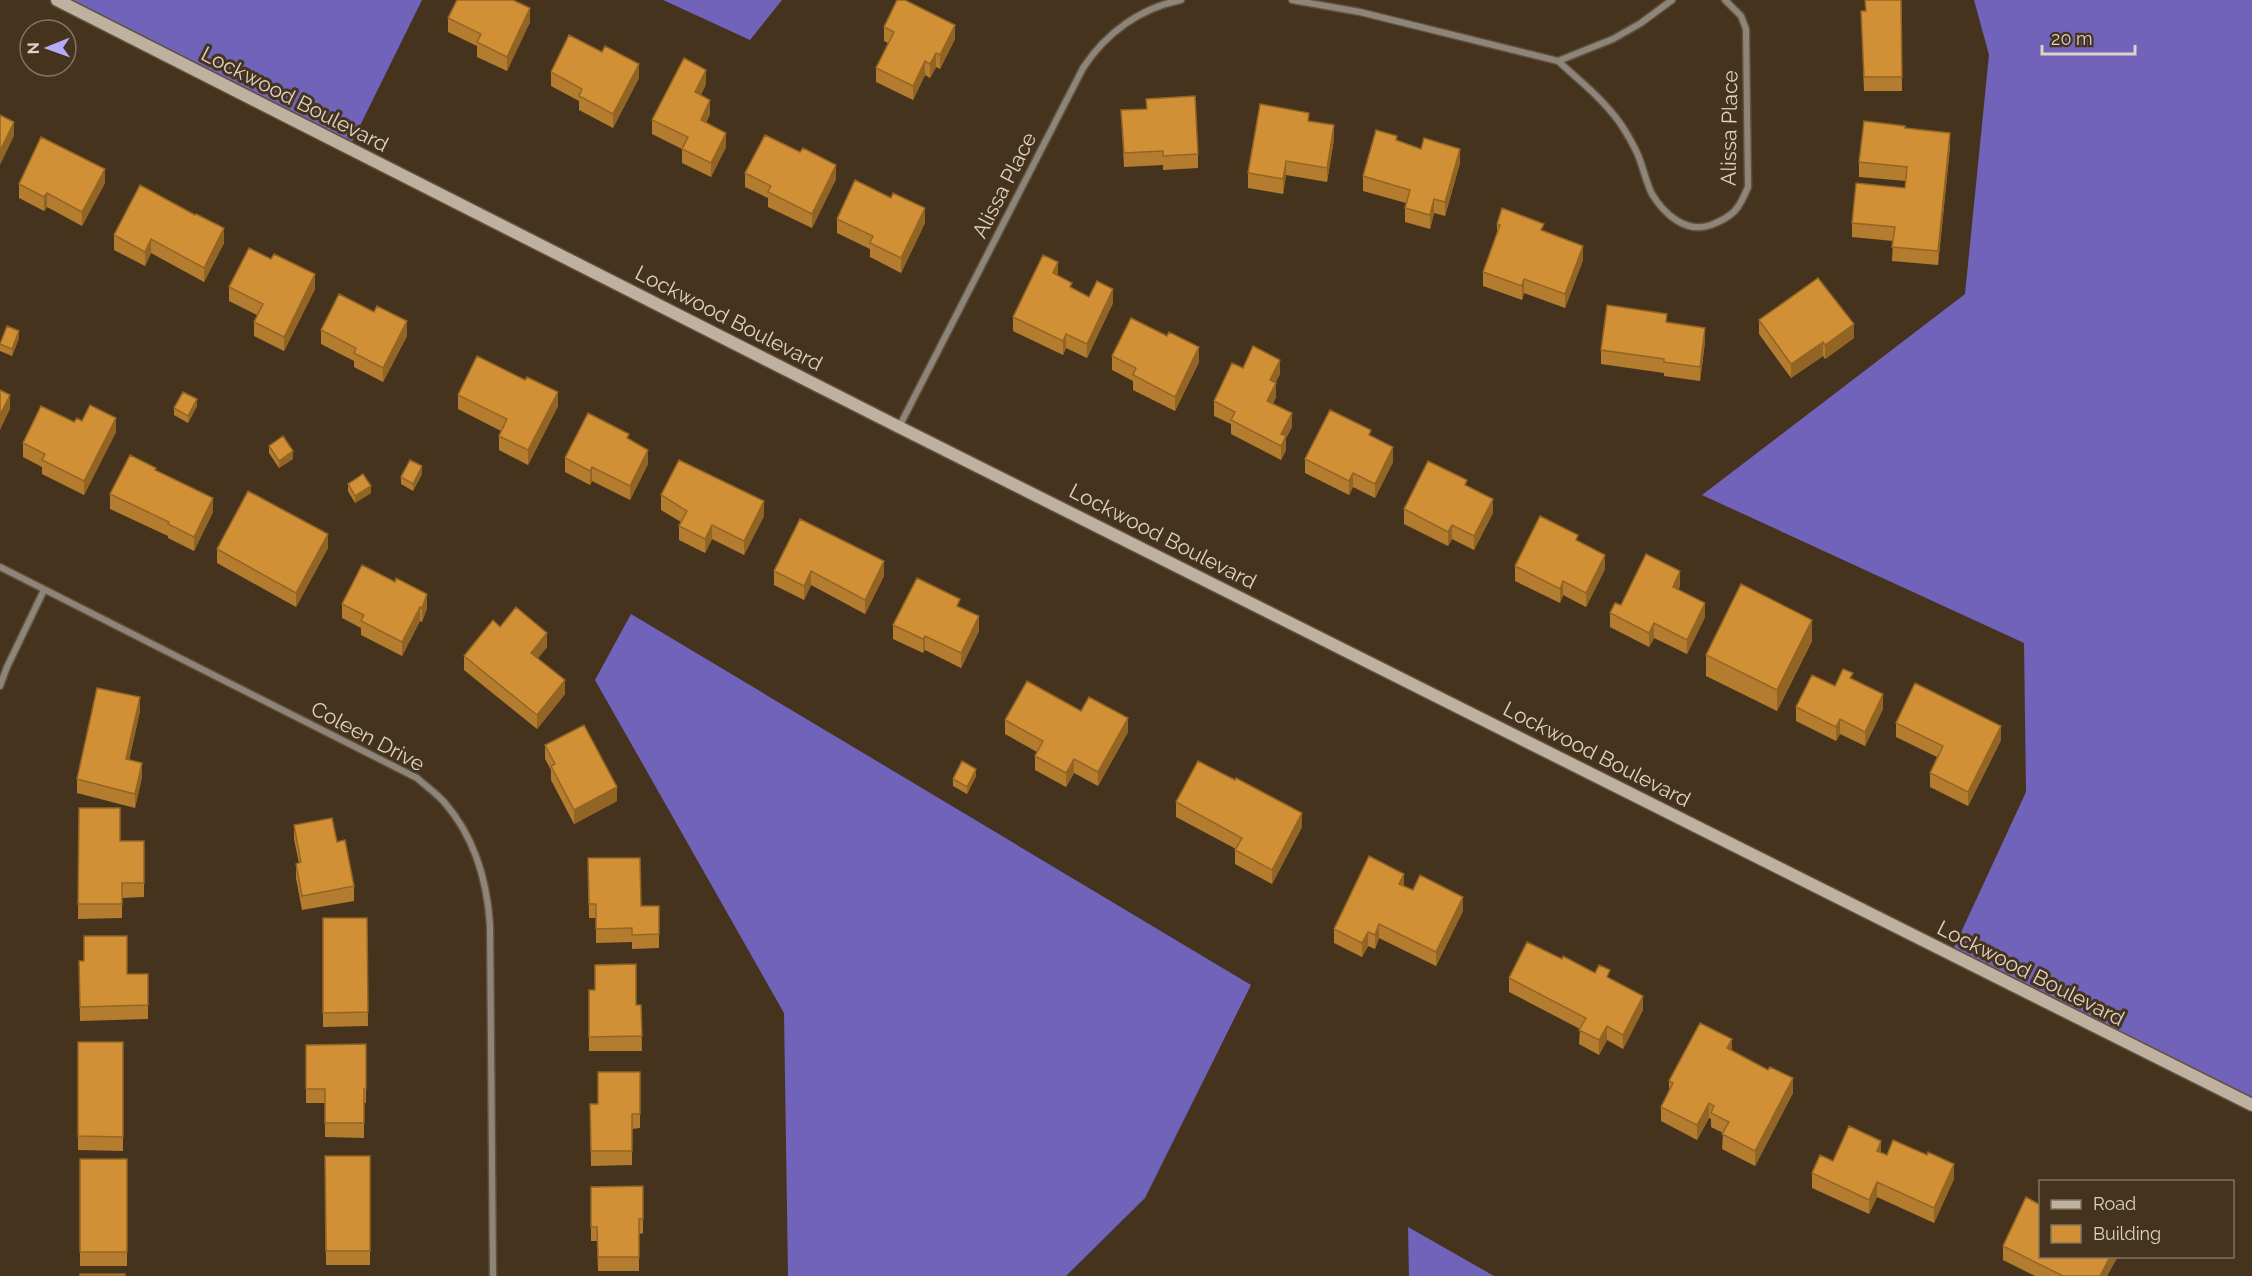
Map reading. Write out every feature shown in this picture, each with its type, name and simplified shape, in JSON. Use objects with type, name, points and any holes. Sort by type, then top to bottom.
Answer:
[{"type":"main road","name":"Lockwood Boulevard","points":[[57,0],[79,5],[899,427],[2252,1106]]},
{"type":"street","name":"Alissa Place","points":[[899,427],[1083,68],[1108,36],[1138,15],[1181,0]]},
{"type":"street","name":"Alissa Place","points":[[1292,0],[1360,12],[1558,61],[1605,105],[1620,123],[1637,153],[1651,192],[1664,211],[1681,224],[1691,226],[1708,226],[1728,218],[1740,206],[1748,187],[1746,29],[1741,16],[1725,0]]},
{"type":"street","points":[[1558,61],[1613,39],[1641,23],[1672,0]]},
{"type":"street","name":"Coleen Drive","points":[[0,567],[417,778],[444,802],[468,838],[484,877],[490,925],[493,1276]]},
{"type":"street","points":[[0,686],[44,590]]},
{"type":"shaded area","points":[[57,0],[422,0],[349,148]]},
{"type":"shaded area","points":[[663,0],[782,0],[750,40]]},
{"type":"shaded area","points":[[1974,0],[2252,0],[2252,1105],[1951,954],[2026,792],[2024,643],[1702,495],[1965,294],[1989,55]]},
{"type":"shaded area","points":[[631,614],[1251,985],[1145,1198],[1066,1276],[788,1276],[784,1013],[595,680]]},
{"type":"shaded area","points":[[1408,1227],[1494,1276],[1409,1276]]},
{"type":"building","points":[[457,0],[513,0],[530,8],[507,57],[477,42],[481,34],[448,18]]},
{"type":"building","points":[[897,0],[905,0],[955,25],[940,55],[936,53],[930,64],[925,61],[913,86],[876,68],[894,32],[884,27]]},
{"type":"building","points":[[1865,0],[1901,0],[1902,77],[1864,77],[1861,11],[1866,11]]},
{"type":"building","points":[[569,35],[602,52],[605,46],[639,64],[613,114],[579,96],[582,89],[551,72]]},
{"type":"building","points":[[684,58],[706,70],[695,92],[710,100],[701,120],[726,133],[711,163],[682,149],[688,137],[652,120]]},
{"type":"building","points":[[1195,96],[1198,154],[1163,156],[1163,151],[1124,153],[1121,110],[1147,109],[1146,99]]},
{"type":"building","points":[[1260,104],[1309,113],[1308,121],[1334,125],[1327,168],[1286,161],[1283,179],[1248,173]]},
{"type":"building","points":[[0,115],[14,122],[0,151]]},
{"type":"building","points":[[1864,121],[1950,133],[1938,251],[1892,247],[1895,227],[1852,223],[1856,183],[1905,188],[1907,167],[1859,162]]},
{"type":"building","points":[[1376,130],[1397,136],[1396,140],[1421,149],[1424,138],[1460,149],[1445,202],[1434,199],[1430,215],[1405,208],[1410,190],[1363,176]]},
{"type":"building","points":[[765,135],[800,152],[803,148],[836,165],[812,214],[768,192],[771,186],[745,173]]},
{"type":"building","points":[[41,137],[105,169],[82,212],[47,193],[44,197],[19,184]]},
{"type":"building","points":[[855,180],[891,198],[893,193],[925,208],[901,258],[870,243],[873,236],[837,219]]},
{"type":"building","points":[[140,185],[224,228],[204,268],[151,239],[145,252],[114,235]]},
{"type":"building","points":[[1502,208],[1544,224],[1541,230],[1583,246],[1565,294],[1524,279],[1522,286],[1483,272],[1500,225],[1497,224]]},
{"type":"building","points":[[249,248],[271,259],[274,254],[315,274],[284,337],[254,322],[263,304],[229,287]]},
{"type":"building","points":[[1043,255],[1058,262],[1053,273],[1072,283],[1070,287],[1089,297],[1097,281],[1113,289],[1087,344],[1066,334],[1063,341],[1013,317]]},
{"type":"building","points":[[1818,278],[1854,324],[1825,345],[1823,342],[1791,364],[1759,320]]},
{"type":"building","points":[[339,294],[374,312],[377,306],[407,321],[383,368],[354,353],[356,348],[321,330]]},
{"type":"building","points":[[1607,305],[1667,314],[1666,322],[1705,328],[1700,367],[1601,350]]},
{"type":"building","points":[[1131,318],[1167,336],[1169,332],[1199,347],[1175,397],[1133,375],[1136,368],[1112,356]]},
{"type":"building","points":[[7,326],[19,331],[12,349],[0,344]]},
{"type":"building","points":[[1253,346],[1280,360],[1270,380],[1276,383],[1267,401],[1292,413],[1281,434],[1286,436],[1281,446],[1231,420],[1235,412],[1214,401],[1232,363],[1243,368]]},
{"type":"building","points":[[477,356],[525,380],[527,377],[558,392],[528,450],[499,436],[507,419],[458,395]]},
{"type":"building","points":[[0,390],[10,395],[0,415]]},
{"type":"building","points":[[183,392],[197,399],[188,416],[174,408]]},
{"type":"building","points":[[90,405],[116,418],[84,481],[42,460],[45,454],[23,443],[41,406],[74,422],[77,418],[82,421]]},
{"type":"building","points":[[1330,410],[1371,430],[1369,435],[1393,447],[1375,484],[1353,473],[1349,481],[1305,459]]},
{"type":"building","points":[[588,413],[629,434],[627,438],[648,450],[630,486],[592,467],[590,471],[565,458]]},
{"type":"building","points":[[283,436],[293,451],[279,461],[269,446]]},
{"type":"building","points":[[130,455],[156,468],[155,470],[213,498],[194,537],[168,524],[169,522],[110,494]]},
{"type":"building","points":[[410,460],[422,466],[413,484],[401,477]]},
{"type":"building","points":[[679,460],[764,501],[744,541],[712,525],[705,539],[679,526],[687,511],[661,495]]},
{"type":"building","points":[[1428,461],[1467,480],[1465,485],[1493,499],[1474,536],[1452,525],[1448,532],[1404,509]]},
{"type":"building","points":[[363,474],[371,486],[355,496],[348,484]]},
{"type":"building","points":[[248,491],[328,534],[296,593],[217,549]]},
{"type":"building","points":[[1540,516],[1578,535],[1576,540],[1605,555],[1586,593],[1563,581],[1560,589],[1515,566]]},
{"type":"building","points":[[800,519],[884,561],[865,600],[811,571],[804,586],[774,571]]},
{"type":"building","points":[[1646,554],[1680,571],[1673,587],[1705,603],[1687,640],[1654,623],[1649,633],[1610,613],[1615,603],[1621,605]]},
{"type":"building","points":[[362,565],[395,582],[396,578],[427,594],[422,608],[420,607],[402,642],[361,621],[364,615],[342,604]]},
{"type":"building","points":[[917,578],[960,599],[957,606],[979,616],[961,653],[925,636],[923,639],[893,625]]},
{"type":"building","points":[[1741,584],[1812,620],[1777,690],[1706,655]]},
{"type":"building","points":[[516,607],[547,633],[531,653],[565,680],[537,715],[464,656],[493,620],[500,627]]},
{"type":"building","points":[[1843,669],[1853,673],[1850,678],[1883,694],[1865,732],[1840,719],[1836,727],[1796,707],[1812,675],[1835,686]]},
{"type":"building","points":[[1027,681],[1081,711],[1089,697],[1128,718],[1098,772],[1074,759],[1066,773],[1035,756],[1043,741],[1005,720]]},
{"type":"building","points":[[1915,683],[2001,726],[1968,792],[1930,773],[1943,746],[1896,723]]},
{"type":"building","points":[[97,688],[140,697],[126,759],[142,763],[135,794],[77,779]]},
{"type":"building","points":[[584,725],[617,787],[574,810],[551,766],[555,764],[545,745]]},
{"type":"building","points":[[962,761],[976,769],[967,787],[953,779]]},
{"type":"building","points":[[1198,761],[1302,813],[1272,870],[1235,850],[1242,838],[1176,802]]},
{"type":"building","points":[[79,808],[120,808],[120,841],[144,841],[144,883],[122,883],[122,904],[78,904]]},
{"type":"building","points":[[332,818],[337,842],[345,840],[354,886],[302,896],[296,864],[301,862],[294,825]]},
{"type":"building","points":[[1369,856],[1404,874],[1399,884],[1413,890],[1420,875],[1463,897],[1436,952],[1379,924],[1375,935],[1368,932],[1362,943],[1334,929]]},
{"type":"building","points":[[588,858],[640,858],[641,906],[659,906],[659,934],[632,935],[632,928],[596,929],[596,904],[589,904]]},
{"type":"building","points":[[323,918],[367,918],[368,1012],[323,1013]]},
{"type":"building","points":[[84,936],[127,936],[127,974],[148,974],[148,1005],[80,1007],[79,961],[84,961]]},
{"type":"building","points":[[1527,942],[1562,959],[1563,956],[1595,973],[1599,965],[1610,970],[1607,977],[1643,996],[1623,1035],[1607,1026],[1599,1040],[1579,1030],[1586,1018],[1509,978]]},
{"type":"building","points":[[636,964],[636,1005],[641,1005],[642,1036],[589,1037],[589,990],[595,990],[595,965]]},
{"type":"building","points":[[1700,1023],[1732,1039],[1727,1048],[1768,1070],[1770,1067],[1793,1078],[1755,1151],[1722,1134],[1729,1122],[1711,1113],[1714,1106],[1709,1103],[1697,1125],[1661,1107],[1673,1083],[1669,1081]]},
{"type":"building","points":[[78,1042],[123,1042],[123,1137],[78,1136]]},
{"type":"building","points":[[366,1044],[364,1123],[325,1123],[325,1089],[306,1089],[306,1045]]},
{"type":"building","points":[[598,1072],[640,1072],[640,1114],[632,1114],[632,1151],[591,1151],[590,1104],[598,1104]]},
{"type":"building","points":[[1849,1126],[1881,1141],[1877,1151],[1887,1155],[1893,1140],[1954,1164],[1934,1208],[1877,1182],[1869,1200],[1812,1173],[1820,1155],[1833,1161]]},
{"type":"building","points":[[325,1156],[370,1156],[370,1251],[326,1251]]},
{"type":"building","points":[[80,1159],[127,1159],[127,1252],[80,1252]]},
{"type":"building","points":[[643,1186],[643,1219],[639,1219],[639,1257],[598,1257],[597,1227],[591,1227],[591,1187]]},
{"type":"building","points":[[2026,1197],[2039,1204],[2039,1258],[2109,1258],[2100,1276],[2063,1276],[2003,1246]]},
{"type":"building","points":[[80,1274],[125,1274],[125,1276],[80,1276]]}]
